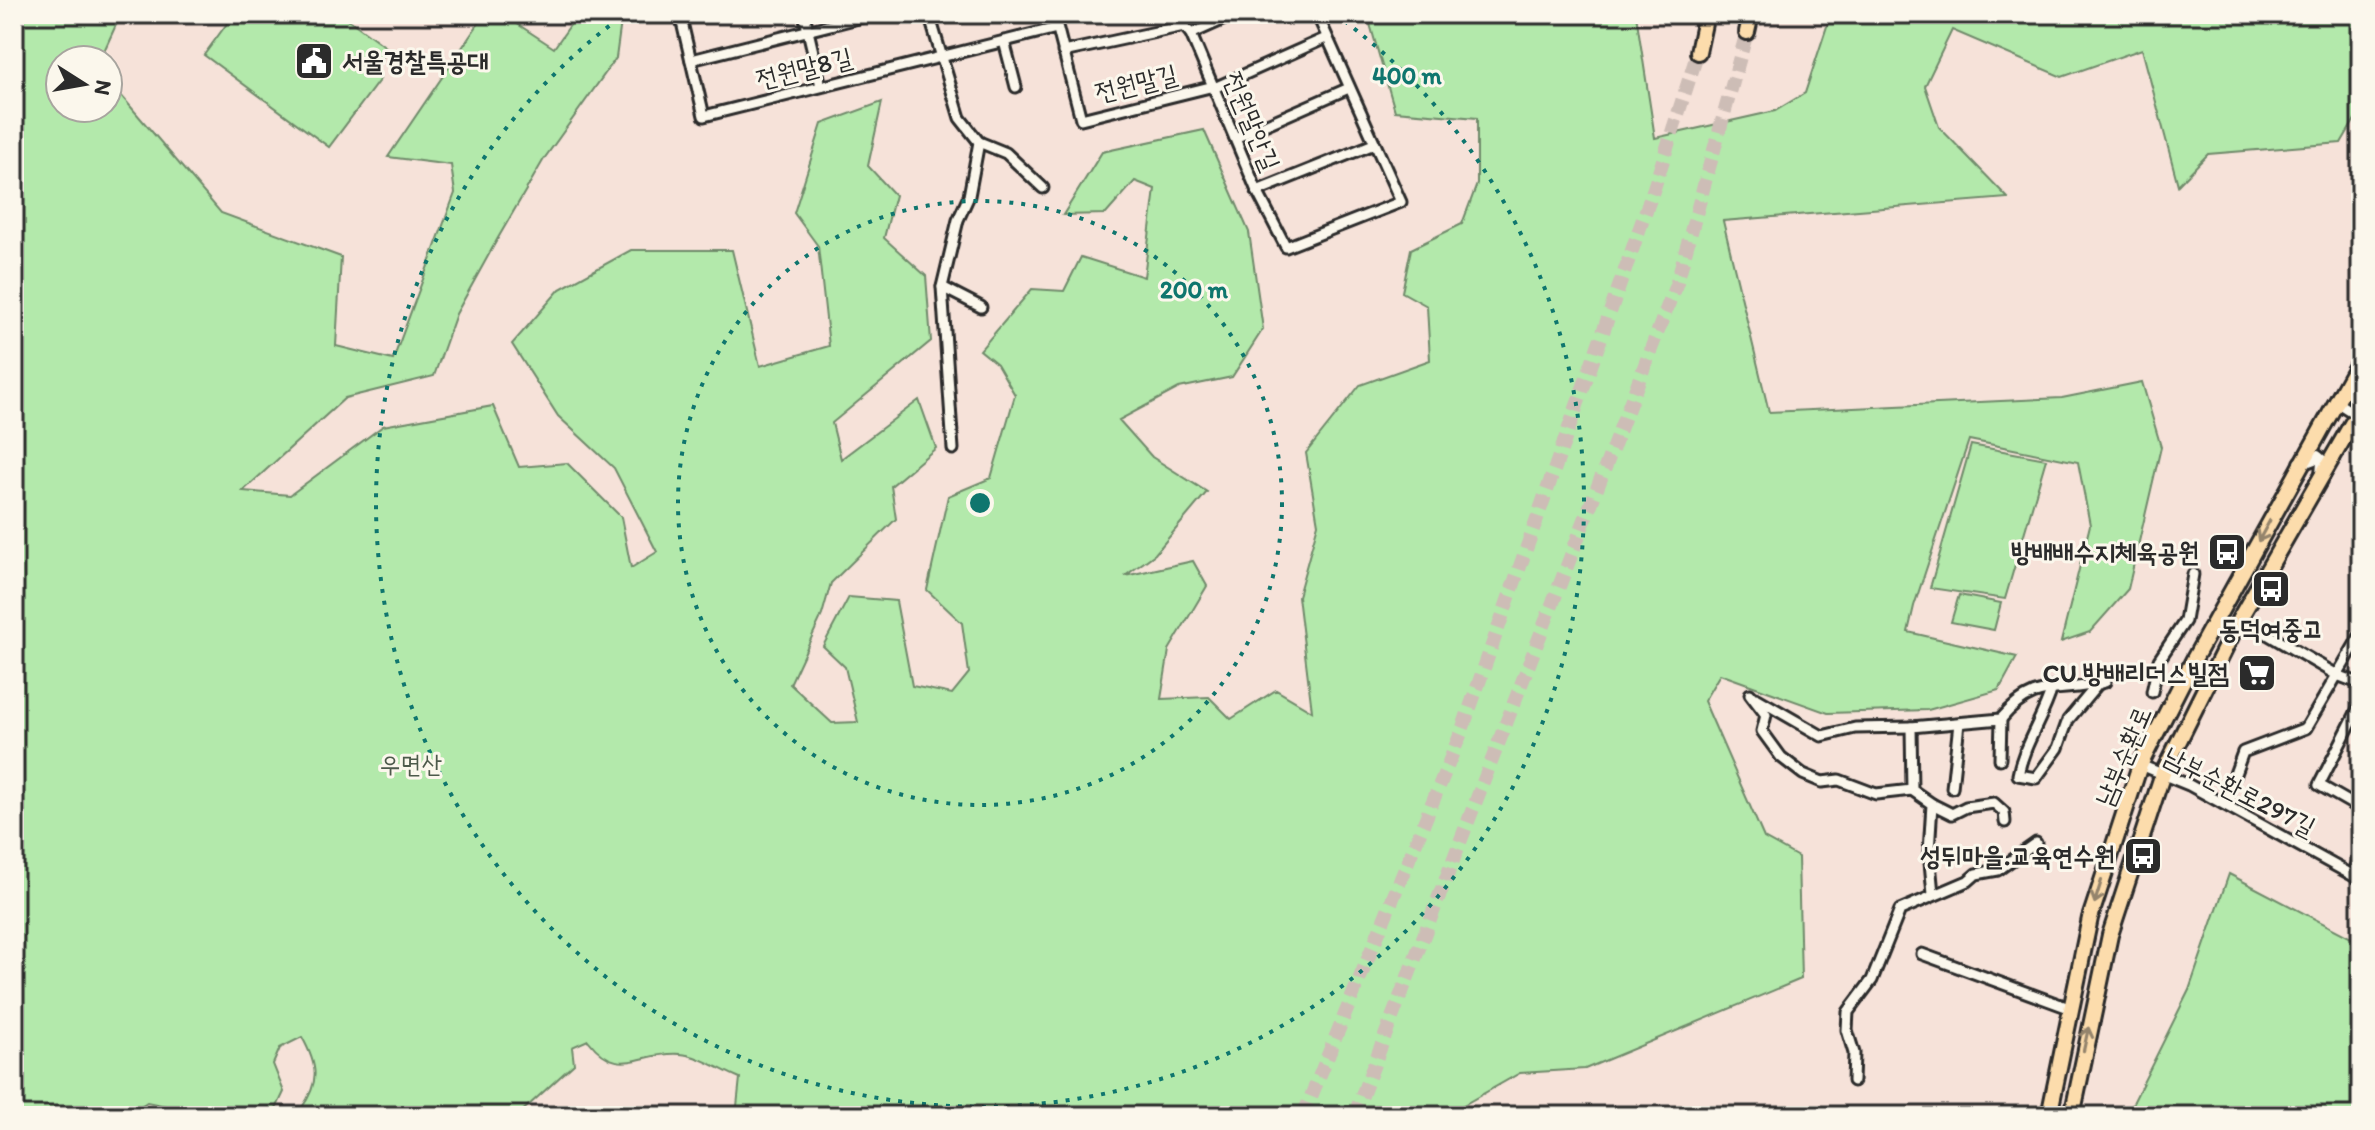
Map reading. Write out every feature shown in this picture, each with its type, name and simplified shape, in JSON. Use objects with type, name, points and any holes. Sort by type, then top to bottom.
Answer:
[{"type":"main road","points":[[1698,52],[1706,14]]},
{"type":"main road","points":[[1747,32],[1751,14]]},
{"type":"main road","name":"남부순환로","points":[[2049,1116],[2090,918],[2140,765],[2301,463],[2360,365]]},
{"type":"main road","name":"남부순환로","points":[[2072,1116],[2110,935],[2163,773],[2240,618],[2360,414]]},
{"type":"main road","points":[[2301,463],[2317,457],[2323,462],[2322,476]]},
{"type":"street","points":[[680,14],[691,60],[874,14]]},
{"type":"street","points":[[804,14],[821,86]]},
{"type":"street","points":[[929,14],[960,118],[979,142],[1006,153],[1043,188]]},
{"type":"street","name":"전원말길","points":[[1054,14],[1081,119],[1214,87]]},
{"type":"street","name":"전원말안길","points":[[1174,14],[1188,30],[1257,191],[1286,247],[1401,202],[1374,144]]},
{"type":"street","points":[[1063,52],[1188,30],[1236,14]]},
{"type":"street","points":[[1257,191],[1374,144],[1317,14]]},
{"type":"street","name":"전원말8길","points":[[691,60],[704,116],[1057,28]]},
{"type":"street","points":[[1214,87],[1326,38]]},
{"type":"street","points":[[1004,41],[1016,87]]},
{"type":"street","points":[[1235,138],[1349,88]]},
{"type":"street","points":[[953,449],[942,287],[958,220],[969,196],[979,142]]},
{"type":"street","points":[[942,287],[981,307]]},
{"type":"street","points":[[2336,402],[2360,414]]},
{"type":"street","points":[[2152,692],[2159,660],[2185,621],[2193,574]]},
{"type":"street","points":[[2240,618],[2337,675],[2361,684]]},
{"type":"street","points":[[2224,804],[2243,752],[2306,728],[2361,634]]},
{"type":"street","points":[[2000,759],[2001,719],[2019,698],[2052,688],[2101,683],[2068,720],[2058,748],[2036,778],[2018,775],[2023,749],[2044,713],[2052,688]]},
{"type":"street","points":[[2001,719],[1911,727],[1855,728],[1822,736],[1750,694],[1766,715],[1762,731],[1781,757],[1803,774],[1822,782],[1839,780],[1876,794],[1912,790],[1952,814],[1966,807],[1994,803],[2004,812],[2005,822]]},
{"type":"street","points":[[2361,703],[2319,785],[2361,809]]},
{"type":"street","points":[[1952,788],[1959,723]]},
{"type":"street","points":[[1911,727],[1912,790]]},
{"type":"street","name":"남부순환로297길","points":[[2140,765],[2163,773],[2224,804],[2358,878]]},
{"type":"street","points":[[1932,804],[1929,852],[1933,894]]},
{"type":"street","points":[[1853,1081],[1854,1053],[1847,1030],[1848,1012],[1872,980],[1900,910],[1968,881],[1976,874],[1998,870],[2036,843]]},
{"type":"street","points":[[2358,878],[2361,847]]},
{"type":"street","points":[[1922,954],[2069,1008]]},
{"type":"green space","name":"우면산","points":[[14,14],[121,14],[107,44],[44,44],[44,124],[124,124],[124,99],[221,213],[341,257],[336,346],[393,360],[455,193],[451,165],[388,157],[485,14],[502,14],[554,48],[578,14],[622,14],[616,58],[544,159],[498,238],[456,314],[434,376],[345,398],[243,491],[290,495],[383,426],[493,406],[519,467],[567,463],[621,517],[631,568],[657,552],[614,468],[558,416],[512,344],[560,289],[631,250],[732,250],[760,366],[829,346],[818,246],[794,213],[822,124],[882,102],[868,166],[895,195],[884,238],[926,276],[931,341],[832,423],[841,459],[919,400],[936,448],[891,486],[896,519],[831,583],[822,615],[790,684],[832,723],[858,722],[845,667],[823,646],[849,597],[896,601],[912,686],[952,694],[969,673],[962,623],[927,590],[948,496],[991,478],[1015,395],[997,364],[980,350],[1032,289],[1064,291],[1081,257],[1144,277],[1155,189],[1135,181],[1106,214],[1063,215],[1102,152],[1204,130],[1249,232],[1263,329],[1232,377],[1179,388],[1119,420],[1152,457],[1207,492],[1155,554],[1125,576],[1193,561],[1207,586],[1169,650],[1161,699],[1209,697],[1231,719],[1276,690],[1312,711],[1298,596],[1318,524],[1306,453],[1360,385],[1430,360],[1427,306],[1402,292],[1411,249],[1462,224],[1477,184],[1477,118],[1395,111],[1370,24],[1377,14],[1636,14],[1655,138],[1775,111],[1805,93],[1831,14],[2361,14],[2361,109],[2341,143],[2208,154],[2178,185],[2142,49],[2062,77],[1952,30],[1925,86],[1939,127],[2008,198],[1723,221],[1769,412],[2062,398],[2142,382],[2161,447],[2128,589],[2090,632],[2061,642],[2090,525],[2078,462],[1969,440],[1908,632],[2017,657],[1999,690],[1928,710],[1828,713],[1720,674],[1704,701],[1764,838],[1798,857],[1801,979],[1585,1069],[1520,1073],[1444,1116],[736,1116],[740,1078],[703,1060],[680,1054],[620,1062],[599,1052],[588,1040],[572,1047],[574,1064],[517,1116],[177,1116],[176,1108],[147,1102],[125,1116],[121,1105],[103,1105],[92,1116],[14,1116]],"holes":[[[302,1037],[314,1065],[314,1082],[301,1109],[275,1111],[284,1092],[273,1064],[280,1048]]]},
{"type":"green space","points":[[234,14],[341,14],[386,47],[375,74],[380,79],[329,147],[204,55]]},
{"type":"green space","points":[[1971,445],[2046,459],[2005,599],[1930,588]]},
{"type":"green space","points":[[1959,595],[2001,603],[1994,630],[1951,622]]},
{"type":"green space","points":[[2229,874],[2361,943],[2361,1116],[2123,1116],[2131,1107],[2189,990]]},
{"type":"tunnel","points":[[1354,1116],[1677,282],[1747,32]]},
{"type":"tunnel","points":[[1303,1116],[1461,733],[1654,188],[1698,52]]},
{"type":"place","name":"서울경찰특공대","points":[[314,61]]},
{"type":"place","name":"방배배수지체육공원","points":[[2227,552]]},
{"type":"place","name":"동덕여중고","points":[[2271,589]]},
{"type":"place","name":"CU 방배리더스빌점","points":[[2257,673]]},
{"type":"place","name":"성뒤마을.교육연수원","points":[[2143,856]]}]
